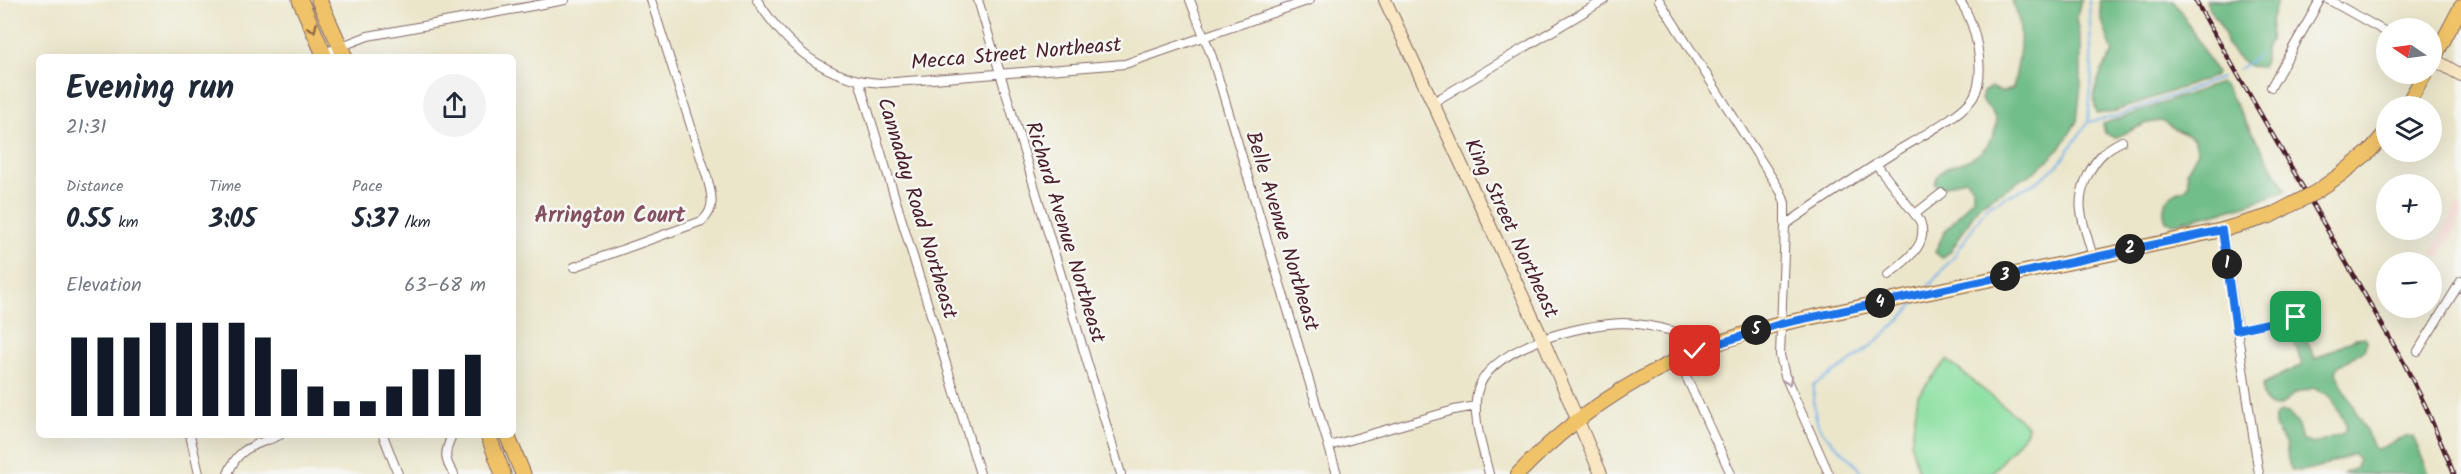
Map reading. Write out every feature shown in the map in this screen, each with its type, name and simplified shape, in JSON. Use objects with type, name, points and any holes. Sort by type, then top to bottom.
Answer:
[{"type":"highway","points":[[300,0],[325,54]]},
{"type":"highway","points":[[319,0],[342,52]]},
{"type":"highway","points":[[489,438],[503,474]]},
{"type":"highway","points":[[508,438],[522,474]]},
{"type":"main road","points":[[2442,42],[2461,7]]},
{"type":"main road","points":[[1518,474],[1543,449],[1578,420],[1622,389],[1678,359],[1722,341],[1780,324],[2222,230],[2270,216],[2316,192],[2340,176],[2376,144]]},
{"type":"street","points":[[342,52],[368,36],[565,0]]},
{"type":"street","points":[[574,267],[686,226],[707,217],[711,211],[712,198],[651,0]]},
{"type":"street","name":"Cannaday Road Northeast","points":[[758,0],[791,42],[807,56],[830,72],[859,81],[933,314],[980,474]]},
{"type":"street","name":"Richard Avenue Northeast","points":[[978,0],[1122,474]]},
{"type":"street","name":"Belle Avenue Northeast","points":[[1190,0],[1204,37],[1337,474]]},
{"type":"street","name":"Mecca Street Northeast","points":[[859,81],[882,83],[1125,64],[1310,0]]},
{"type":"street","name":"King Street Northeast","points":[[1385,0],[1543,340],[1601,474]]},
{"type":"street","points":[[1432,103],[1604,0]]},
{"type":"street","points":[[1659,0],[1778,186],[1785,203],[1780,355],[1785,376],[1829,474]]},
{"type":"street","points":[[1785,225],[1945,120],[1973,98],[1979,79],[1975,35],[1971,19],[1959,0]]},
{"type":"street","points":[[2271,87],[2320,0]]},
{"type":"street","points":[[2329,0],[2376,26]]},
{"type":"street","points":[[2442,65],[2461,75]]},
{"type":"street","points":[[2093,257],[2081,211],[2085,180],[2105,151],[2122,141]]},
{"type":"street","points":[[1876,164],[1915,214],[1923,229],[1922,242],[1888,274]]},
{"type":"street","points":[[1915,214],[1942,193]]},
{"type":"street","points":[[2222,230],[2259,474]]},
{"type":"street","points":[[2418,351],[2461,281]]},
{"type":"street","points":[[2236,330],[2296,317]]},
{"type":"street","points":[[1489,474],[1476,406],[1480,384],[1490,369],[1505,357],[1543,340],[1583,327],[1609,324],[1643,325],[1682,333]]},
{"type":"street","points":[[1678,359],[1731,474]]},
{"type":"street","points":[[1329,446],[1454,410],[1476,406]]},
{"type":"street","points":[[191,438],[199,474]]},
{"type":"street","points":[[228,474],[233,460],[242,451],[273,438]]},
{"type":"street","points":[[384,438],[398,474]]},
{"type":"street","points":[[451,438],[445,452],[446,463],[454,474]]},
{"type":"shaded area","points":[[2459,202],[2461,217],[2442,252],[2432,252],[2439,240],[2442,240],[2442,234]]},
{"type":"green space","points":[[2011,0],[2081,0],[2076,19],[2081,45],[2081,85],[2077,121],[2060,149],[2037,170],[1979,205],[1951,251],[1942,258],[1935,252],[1944,233],[1973,198],[1973,187],[1965,179],[1941,188],[1935,184],[1940,173],[1950,166],[1977,155],[1993,136],[1996,120],[1981,100],[1983,92],[1991,87],[2002,92],[2013,89],[2020,33],[2016,11]]},
{"type":"green space","points":[[2100,0],[2174,0],[2216,72],[2215,76],[2110,113],[2097,113],[2095,90],[2104,67],[2113,53],[2101,17]]},
{"type":"green space","points":[[2205,0],[2278,0],[2271,21],[2270,42],[2265,48],[2265,61],[2262,67],[2249,66],[2237,56],[2226,43],[2225,33]]},
{"type":"green space","points":[[2220,83],[2224,85],[2286,190],[2216,213],[2173,223],[2166,221],[2164,209],[2167,200],[2175,193],[2186,189],[2189,182],[2187,171],[2198,151],[2194,139],[2161,121],[2147,123],[2115,138],[2105,133],[2103,124]]},
{"type":"green space","points":[[2298,335],[2305,337],[2315,359],[2356,338],[2364,337],[2367,341],[2364,350],[2338,366],[2336,373],[2375,449],[2404,437],[2413,437],[2429,474],[2343,474],[2356,468],[2358,459],[2353,454],[2313,468],[2297,471],[2290,468],[2285,443],[2275,423],[2275,417],[2281,412],[2289,413],[2297,422],[2302,440],[2312,444],[2344,433],[2347,426],[2330,396],[2315,388],[2294,394],[2280,405],[2271,406],[2265,401],[2263,384],[2302,365],[2293,338]]},
{"type":"green space","points":[[1947,360],[2028,426],[2027,431],[1991,474],[1919,474],[1911,444],[1918,395]]},
{"type":"waterway","points":[[1928,287],[1955,255],[1987,206],[2037,182],[2059,164],[2088,122],[2092,75],[2089,0]]},
{"type":"waterway","points":[[2239,69],[2258,56]]},
{"type":"waterway","points":[[2088,122],[2114,117],[2221,78]]},
{"type":"waterway","points":[[1863,474],[1820,428],[1815,413],[1814,385],[1870,347],[1917,300]]},
{"type":"railway","points":[[2195,0],[2404,363],[2425,405],[2454,474]]},
{"type":"district","name":"Arrington Court","points":[[610,214]]},
{"type":"route","points":[[1695,351],[1755,330],[1780,324],[2222,230],[2236,330],[2296,317]]}]
